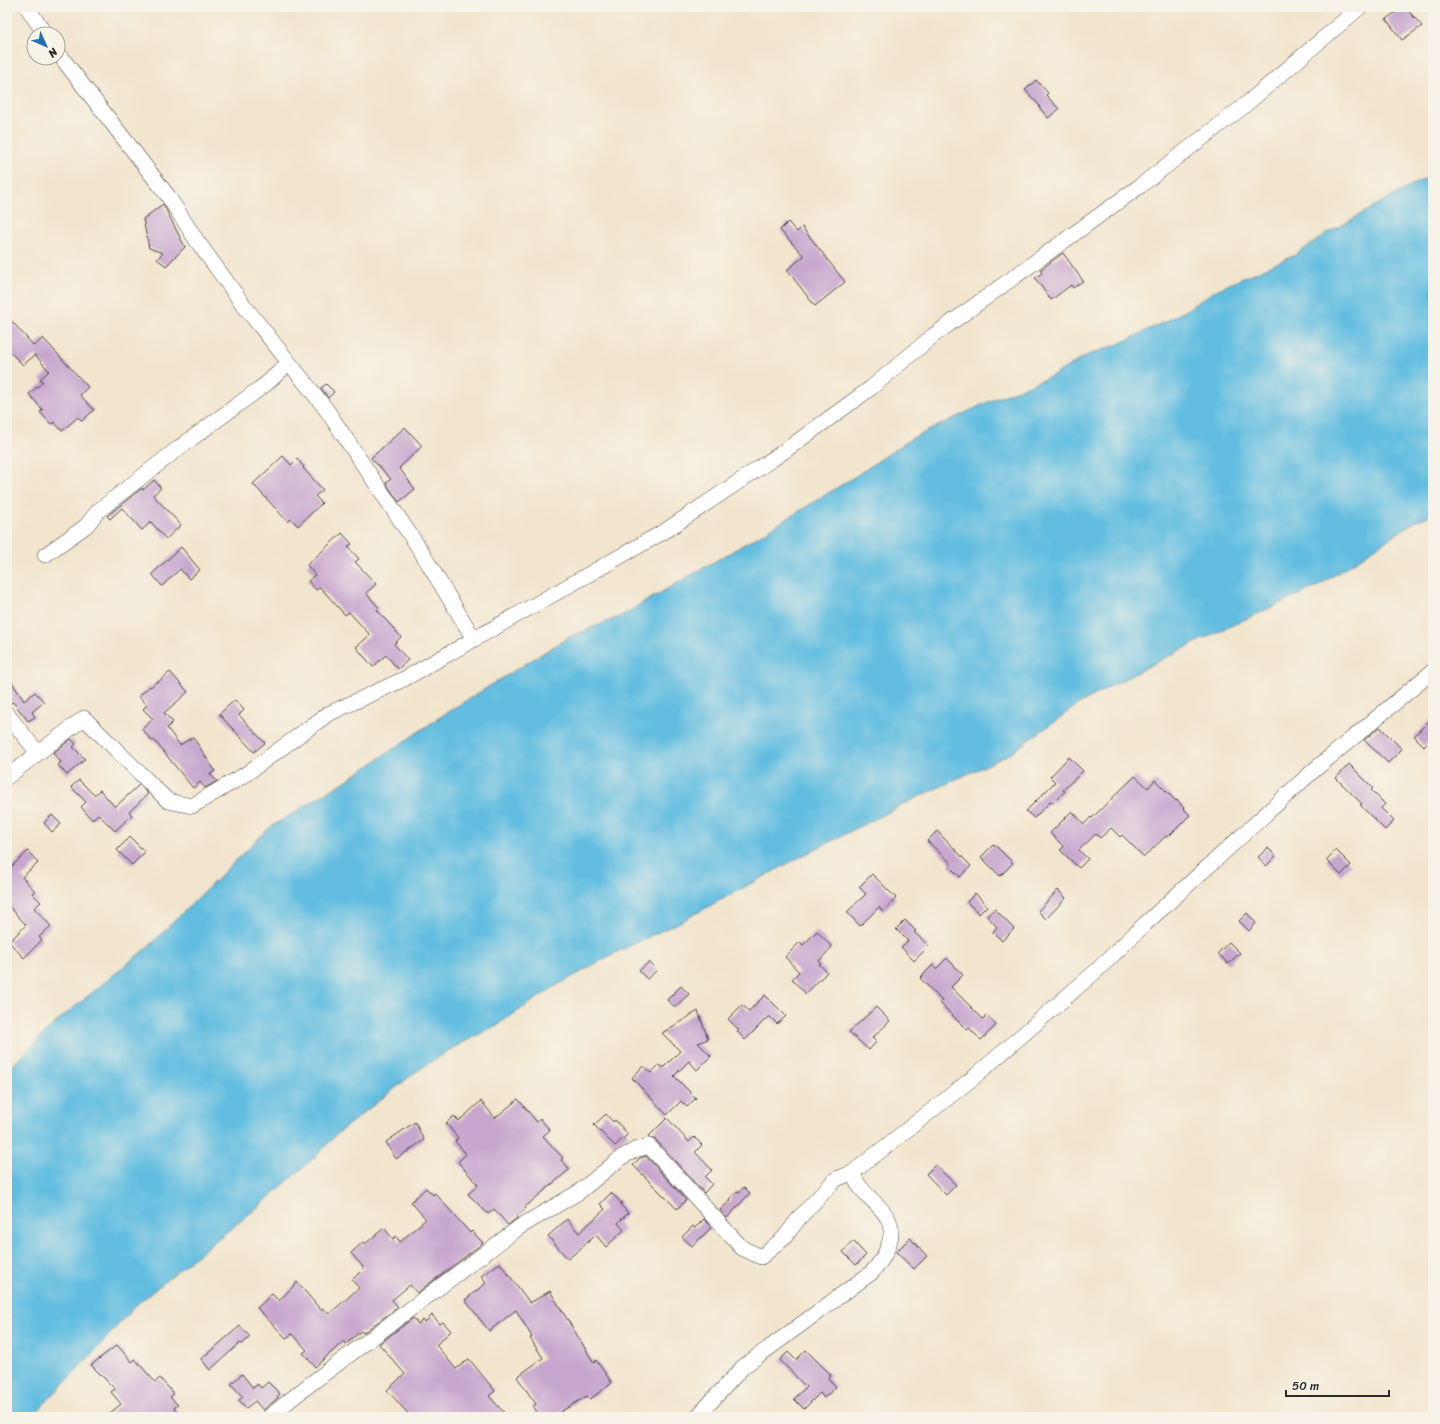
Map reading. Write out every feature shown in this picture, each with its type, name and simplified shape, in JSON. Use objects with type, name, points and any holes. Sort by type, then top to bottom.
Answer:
[{"type":"street","points":[[27,7],[40,26]]},
{"type":"street","points":[[7,777],[84,718],[168,801],[192,806],[246,774],[328,714],[404,679],[664,530],[783,452],[871,388],[934,335],[1140,186],[1244,106],[1360,7]]},
{"type":"street","points":[[66,63],[168,196],[206,253],[245,307],[326,409],[419,548],[474,639]]},
{"type":"street","points":[[45,554],[86,526],[98,511],[180,447],[266,384],[289,363]]},
{"type":"street","points":[[269,1417],[305,1388],[521,1226],[579,1192],[622,1157],[635,1150],[649,1146],[742,1248],[761,1257],[784,1238],[800,1217],[836,1179],[852,1173],[973,1078],[1095,972],[1312,771],[1433,672]]},
{"type":"street","points":[[7,714],[38,753]]},
{"type":"street","points":[[697,1417],[743,1367],[871,1273],[881,1263],[891,1237],[891,1225],[884,1211],[858,1185],[852,1173]]},
{"type":"water","points":[[1433,175],[1433,514],[1414,522],[1318,586],[1209,636],[1080,703],[1008,755],[916,798],[802,856],[682,921],[611,955],[556,986],[497,1025],[451,1049],[417,1071],[338,1133],[315,1157],[257,1208],[135,1306],[32,1417],[7,1417],[7,1071],[55,1023],[149,946],[269,828],[352,777],[449,711],[569,637],[619,617],[767,531],[851,479],[911,439],[990,401],[1052,376],[1088,355],[1121,343],[1168,320],[1185,311],[1216,290],[1295,255],[1328,233],[1414,184]]},
{"type":"building","points":[[1405,7],[1422,26],[1402,40],[1386,19]]},
{"type":"building","points":[[1036,80],[1048,93],[1046,95],[1059,109],[1048,118],[1039,107],[1040,106],[1025,90]]},
{"type":"building","points":[[163,204],[185,247],[166,266],[157,259],[163,253],[149,248],[143,219]]},
{"type":"building","points":[[788,222],[797,232],[802,227],[845,282],[815,306],[787,270],[804,256],[780,230]]},
{"type":"building","points":[[1063,253],[1083,281],[1073,288],[1071,285],[1051,300],[1035,278],[1042,273],[1040,270]]},
{"type":"building","points":[[7,316],[34,346],[43,338],[88,387],[80,395],[94,410],[82,421],[78,417],[62,431],[54,422],[51,424],[40,412],[43,410],[29,394],[43,382],[40,379],[49,371],[35,355],[23,365],[7,349]]},
{"type":"building","points":[[326,384],[334,392],[328,398],[321,388]]},
{"type":"building","points":[[405,427],[422,446],[399,468],[415,489],[399,502],[386,483],[391,479],[371,458]]},
{"type":"building","points":[[283,456],[291,465],[297,459],[323,490],[315,496],[322,503],[298,526],[291,519],[288,522],[253,484]]},
{"type":"building","points":[[154,480],[161,488],[153,495],[181,525],[166,539],[151,522],[142,530],[122,508],[110,519],[107,516],[142,488],[143,490]]},
{"type":"building","points":[[342,533],[352,544],[348,547],[359,559],[355,562],[376,584],[366,593],[379,608],[377,610],[401,637],[394,644],[408,660],[398,669],[386,655],[373,667],[356,647],[370,635],[349,612],[345,615],[320,587],[316,590],[308,581],[315,575],[307,565]]},
{"type":"building","points":[[181,547],[200,570],[189,579],[180,569],[162,586],[152,574]]},
{"type":"building","points":[[170,672],[188,692],[164,713],[173,722],[167,728],[180,745],[193,737],[215,771],[210,774],[217,781],[205,788],[200,782],[193,788],[154,740],[152,741],[142,729],[153,719],[143,709],[147,705],[139,696]]},
{"type":"building","points":[[7,675],[24,701],[35,692],[44,702],[32,712],[35,717],[28,721],[13,702],[7,705]]},
{"type":"building","points":[[235,700],[244,710],[239,715],[265,743],[254,752],[219,714]]},
{"type":"building","points":[[1433,717],[1433,737],[1424,746],[1414,736]]},
{"type":"building","points":[[1380,727],[1402,749],[1388,763],[1364,740]]},
{"type":"building","points":[[71,739],[76,744],[73,747],[85,759],[67,775],[58,765],[61,762],[53,753]]},
{"type":"building","points":[[1069,757],[1083,771],[1063,790],[1065,791],[1053,803],[1051,801],[1034,818],[1026,811],[1055,782],[1050,777]]},
{"type":"building","points":[[1349,764],[1373,788],[1371,790],[1385,804],[1381,808],[1394,821],[1385,830],[1336,778]]},
{"type":"building","points":[[1135,776],[1148,788],[1155,780],[1176,801],[1177,800],[1190,815],[1168,837],[1166,836],[1144,857],[1122,835],[1120,837],[1111,828],[1100,838],[1096,834],[1079,850],[1088,859],[1079,868],[1060,850],[1064,847],[1050,833],[1072,811],[1084,824]]},
{"type":"building","points":[[79,780],[94,795],[100,790],[115,807],[139,785],[148,794],[129,812],[132,815],[115,831],[98,814],[92,820],[81,807],[86,802],[71,787]]},
{"type":"building","points":[[52,815],[61,824],[52,832],[44,823]]},
{"type":"building","points":[[937,831],[971,866],[960,877],[949,866],[951,863],[927,841]]},
{"type":"building","points":[[130,837],[145,852],[132,865],[117,850]]},
{"type":"building","points":[[994,844],[1013,863],[1000,876],[981,857]]},
{"type":"building","points":[[1268,848],[1276,856],[1266,866],[1258,857]]},
{"type":"building","points":[[1336,850],[1351,865],[1341,875],[1326,860]]},
{"type":"building","points":[[28,851],[38,863],[22,877],[35,891],[32,893],[41,902],[34,908],[51,926],[39,937],[42,940],[24,958],[9,942],[26,925],[7,904],[7,871]]},
{"type":"building","points":[[872,874],[896,898],[883,912],[879,907],[860,926],[847,912],[866,894],[859,887]]},
{"type":"building","points":[[1058,890],[1066,898],[1046,919],[1038,911]]},
{"type":"building","points":[[975,893],[987,906],[979,914],[967,902]]},
{"type":"building","points":[[995,909],[1014,929],[1002,941],[993,932],[997,927],[987,916]]},
{"type":"building","points":[[1247,913],[1256,923],[1249,931],[1239,921]]},
{"type":"building","points":[[905,920],[916,931],[914,932],[929,946],[914,961],[901,947],[908,941],[896,929]]},
{"type":"building","points":[[817,931],[832,947],[819,961],[821,963],[819,964],[827,972],[806,994],[792,979],[799,972],[785,957],[800,942],[803,945]]},
{"type":"building","points":[[1229,942],[1240,953],[1228,964],[1218,953]]},
{"type":"building","points":[[947,958],[963,975],[951,987],[983,1019],[987,1015],[996,1025],[981,1040],[969,1028],[967,1030],[940,1003],[942,1001],[920,978],[933,965],[936,969]]},
{"type":"building","points":[[649,962],[657,970],[647,979],[639,971]]},
{"type":"building","points":[[681,986],[689,994],[675,1007],[667,1000]]},
{"type":"building","points":[[765,995],[786,1016],[777,1024],[769,1016],[745,1040],[737,1031],[739,1030],[728,1019],[742,1005],[749,1011]]},
{"type":"building","points":[[876,1007],[890,1021],[872,1038],[876,1042],[869,1050],[849,1032]]},
{"type":"building","points":[[698,1011],[708,1039],[698,1043],[711,1056],[697,1070],[689,1061],[674,1076],[696,1098],[687,1107],[681,1101],[667,1115],[632,1078],[643,1066],[651,1073],[659,1065],[663,1068],[680,1051],[662,1033]]},
{"type":"building","points":[[518,1099],[537,1122],[540,1119],[550,1130],[543,1136],[563,1158],[561,1160],[570,1169],[525,1207],[526,1208],[516,1217],[517,1218],[508,1225],[494,1209],[488,1214],[468,1194],[478,1185],[458,1162],[466,1154],[455,1141],[458,1138],[446,1123],[454,1116],[459,1121],[481,1101],[495,1118]]},
{"type":"building","points":[[606,1114],[613,1122],[615,1120],[628,1134],[615,1146],[594,1125]]},
{"type":"building","points":[[667,1118],[689,1142],[694,1137],[702,1145],[695,1152],[712,1170],[705,1177],[712,1184],[704,1193],[656,1140],[648,1137]]},
{"type":"building","points":[[415,1122],[424,1140],[396,1159],[386,1142]]},
{"type":"building","points":[[646,1156],[686,1200],[677,1209],[633,1165],[640,1158]]},
{"type":"building","points":[[935,1165],[956,1185],[946,1195],[926,1174]]},
{"type":"building","points":[[744,1187],[750,1193],[727,1218],[720,1210],[731,1200],[730,1199],[737,1191],[739,1192]]},
{"type":"building","points":[[426,1188],[433,1195],[435,1193],[470,1233],[472,1231],[483,1243],[417,1293],[410,1285],[392,1300],[398,1307],[363,1333],[361,1331],[346,1344],[344,1341],[315,1367],[303,1353],[307,1350],[292,1334],[286,1338],[257,1308],[272,1294],[279,1301],[297,1282],[321,1310],[323,1308],[329,1314],[359,1288],[352,1280],[364,1268],[351,1253],[363,1242],[365,1244],[384,1228],[393,1239],[396,1236],[400,1242],[426,1219],[411,1202]]},
{"type":"building","points":[[611,1193],[622,1203],[620,1204],[628,1213],[618,1223],[624,1230],[606,1247],[596,1235],[568,1259],[548,1236],[567,1219],[579,1233],[605,1209],[600,1204]]},
{"type":"building","points":[[704,1219],[711,1228],[692,1246],[682,1237],[693,1226],[695,1228]]},
{"type":"building","points":[[910,1238],[927,1256],[914,1269],[896,1252]]},
{"type":"building","points":[[853,1241],[866,1255],[856,1265],[843,1252]]},
{"type":"building","points":[[500,1263],[530,1303],[550,1291],[594,1363],[596,1360],[612,1383],[590,1399],[587,1396],[552,1417],[540,1417],[533,1406],[536,1404],[517,1377],[543,1358],[530,1338],[532,1337],[516,1310],[489,1331],[465,1300],[486,1283],[481,1276]]},
{"type":"building","points":[[432,1315],[440,1324],[443,1322],[451,1331],[436,1345],[456,1369],[469,1359],[495,1391],[489,1396],[508,1417],[411,1417],[387,1390],[405,1374],[379,1344],[413,1318],[418,1324],[423,1320],[425,1322]]},
{"type":"building","points":[[240,1326],[250,1337],[242,1344],[240,1343],[210,1370],[201,1359]]},
{"type":"building","points":[[117,1345],[132,1362],[135,1359],[155,1382],[160,1378],[174,1394],[170,1397],[178,1405],[174,1408],[182,1417],[105,1417],[121,1404],[111,1392],[115,1389],[91,1365]]},
{"type":"building","points":[[806,1350],[831,1375],[828,1378],[836,1387],[824,1398],[820,1393],[804,1409],[794,1399],[806,1387],[780,1360],[788,1352],[796,1360]]},
{"type":"building","points":[[242,1374],[253,1388],[258,1384],[261,1388],[268,1382],[280,1394],[277,1397],[278,1398],[263,1410],[255,1401],[246,1408],[239,1400],[243,1397],[231,1384]]}]
